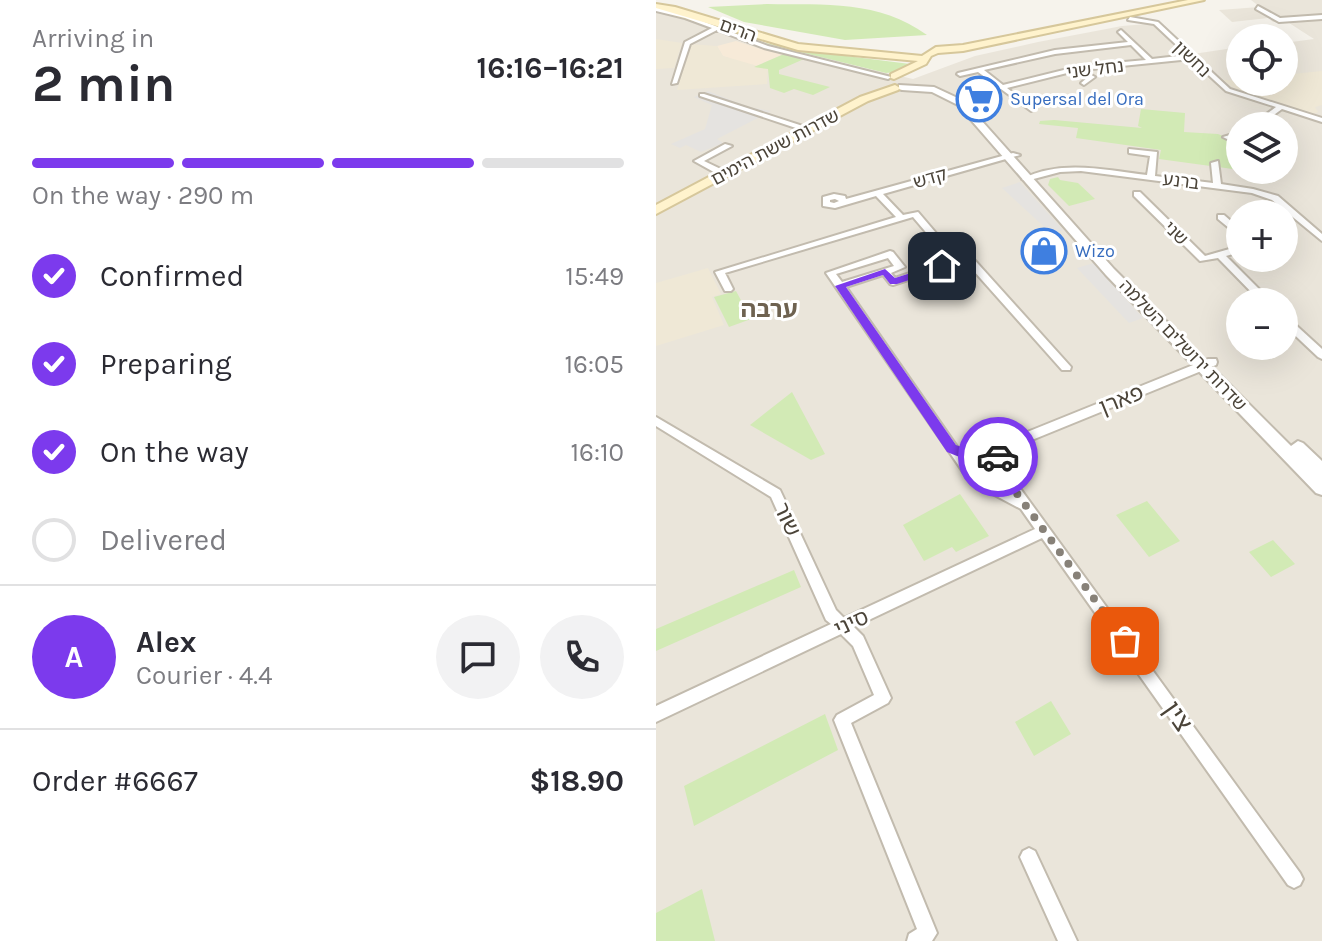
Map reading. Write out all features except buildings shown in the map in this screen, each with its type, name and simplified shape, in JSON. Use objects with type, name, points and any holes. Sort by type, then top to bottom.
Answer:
[{"type":"main road","points":[[932,59],[946,50],[1200,0]]},
{"type":"main road","points":[[946,50],[955,53],[955,59],[1019,38],[1130,19],[1156,19],[1212,0]]},
{"type":"main road","name":"הרים","points":[[656,8],[688,12],[765,40],[820,50],[932,59]]},
{"type":"main road","name":"הרים","points":[[820,50],[932,59]]},
{"type":"main road","points":[[901,57],[913,60],[915,67]]},
{"type":"main road","name":"שדרות ששת הימים","points":[[895,82],[932,59]]},
{"type":"main road","name":"שדרות ששת הימים","points":[[656,210],[720,172],[913,73],[932,59]]},
{"type":"main road","name":"שדרות ששת הימים","points":[[656,201],[720,172]]},
{"type":"street","points":[[656,8],[773,49],[895,82]]},
{"type":"street","points":[[1258,8],[1279,20],[1322,17]]},
{"type":"street","name":"נחשון","points":[[1156,19],[1190,57],[1228,90],[1322,120]]},
{"type":"street","points":[[674,83],[687,43],[717,28]]},
{"type":"street","points":[[1121,32],[1151,61]]},
{"type":"street","points":[[960,74],[1055,52],[1132,43]]},
{"type":"street","name":"נחל שני","points":[[957,98],[1076,69],[1190,57]]},
{"type":"street","points":[[978,69],[1031,109]]},
{"type":"street","points":[[1076,69],[1092,77],[1084,83]]},
{"type":"street","name":"שדרות ירושלים השלמה","points":[[895,82],[957,98],[1031,177],[1110,272],[1322,471]]},
{"type":"street","points":[[702,95],[803,128]]},
{"type":"street","points":[[1274,112],[1281,107]]},
{"type":"street","points":[[720,172],[698,161],[728,146]]},
{"type":"street","points":[[1132,151],[1154,154],[1151,178]]},
{"type":"street","points":[[1081,169],[1083,154]]},
{"type":"street","name":"קדש","points":[[844,202],[1011,156]]},
{"type":"street","points":[[1215,163],[1217,186]]},
{"type":"street","name":"ברנע","points":[[1031,177],[1081,169],[1271,196],[1322,238]]},
{"type":"street","points":[[878,193],[901,218]]},
{"type":"street","name":"שני","points":[[1137,194],[1203,259],[1220,255],[1253,288]]},
{"type":"street","points":[[728,289],[720,272],[915,214],[950,255]]},
{"type":"street","name":"שני","points":[[1221,217],[1226,221]]},
{"type":"street","points":[[1220,255],[1226,253]]},
{"type":"street","name":"צין","points":[[885,272],[900,267],[890,254],[831,273],[952,449],[976,478],[1034,513]]},
{"type":"street","points":[[840,286],[885,272],[893,282],[967,257],[1066,367]]},
{"type":"street","points":[[1298,332],[1322,355]]},
{"type":"street","name":"שדרות ירושלים השלמה","points":[[1207,364],[1322,488]]},
{"type":"street","name":"פארן","points":[[981,456],[1207,364]]},
{"type":"street","name":"שור","points":[[656,421],[776,494],[831,615],[858,641],[883,698],[842,720],[928,933],[916,941]]},
{"type":"street","name":"פארן","points":[[1005,468],[1014,449],[1030,436]]},
{"type":"street","points":[[952,449],[997,457],[1005,468],[998,480],[976,478],[971,463],[981,456]]},
{"type":"street","name":"צין","points":[[1005,468],[1007,480],[1034,513],[1294,879]]},
{"type":"street","name":"סיני","points":[[656,714],[1045,530]]},
{"type":"street","points":[[1029,857],[1068,941]]},
{"type":"shaded area","points":[[1251,0],[1322,0],[1322,941],[656,941],[656,8],[690,16],[771,47],[913,79],[975,56],[1122,26],[1159,23],[1193,54],[1226,49],[1226,96],[1298,96],[1298,41],[1314,39],[1298,29],[1298,24],[1273,22],[1268,18],[1232,22],[1219,10],[1260,7]]},
{"type":"shaded area","points":[[656,39],[682,43],[674,68],[656,69]]},
{"type":"shaded area","points":[[736,41],[784,54],[754,67],[723,56],[717,46]]},
{"type":"shaded area","points":[[690,44],[717,46],[723,56],[768,69],[767,84],[677,90]]},
{"type":"shaded area","points":[[1322,71],[1322,105],[1315,107],[1318,112],[1313,114],[1248,96],[1298,96],[1298,74]]},
{"type":"shaded area","points":[[708,91],[748,107],[771,111],[717,139],[723,143],[701,152],[686,145],[680,148],[671,144],[705,129],[712,105],[694,97]]},
{"type":"shaded area","points":[[1020,182],[1063,230],[1052,234],[1002,188]]},
{"type":"shaded area","points":[[1094,263],[1143,318],[1129,323],[1077,268]]},
{"type":"shaded area","points":[[708,268],[721,294],[712,297],[724,325],[656,346],[656,283]]},
{"type":"green space","points":[[830,5],[871,10],[909,24],[927,35],[845,40],[744,22],[708,7]]},
{"type":"green space","points":[[751,40],[799,50],[910,64],[897,72],[886,73]]},
{"type":"green space","points":[[784,54],[804,59],[779,70],[779,74],[830,87],[813,95],[794,89],[784,93],[770,88],[768,69],[754,67]]},
{"type":"green space","points":[[1141,109],[1185,113],[1184,132],[1226,137],[1226,168],[1159,159],[1161,150],[1076,138],[1078,128],[1039,124],[1040,121],[1054,120],[1142,128],[1138,126]]},
{"type":"green space","points":[[1058,177],[1078,183],[1095,199],[1069,206],[1048,185],[1050,179]]},
{"type":"green space","points":[[736,291],[751,319],[729,327],[714,297]]},
{"type":"green space","points":[[792,392],[825,454],[811,460],[750,425]]},
{"type":"green space","points":[[960,494],[989,536],[956,552],[952,547],[924,561],[903,525]]},
{"type":"green space","points":[[1147,501],[1180,541],[1149,557],[1116,515]]},
{"type":"green space","points":[[1273,540],[1295,564],[1271,577],[1249,552]]},
{"type":"green space","points":[[794,570],[801,587],[656,651],[656,629]]},
{"type":"green space","points":[[1051,701],[1071,734],[1034,756],[1015,722]]},
{"type":"green space","points":[[825,714],[838,750],[694,826],[684,786]]},
{"type":"green space","points":[[702,889],[715,941],[656,941],[656,913]]},
{"type":"way so far","points":[[998,457],[1004,463],[1007,480],[1125,641]]},
{"type":"place","name":"Supersal del Ora","points":[[979,99]]},
{"type":"place","name":"Wizo","points":[[1044,251]]},
{"type":"district","name":"ערבה","points":[[769,309]]},
{"type":"route","points":[[942,266],[893,282],[885,272],[840,286],[952,449],[972,457],[998,457]]}]
